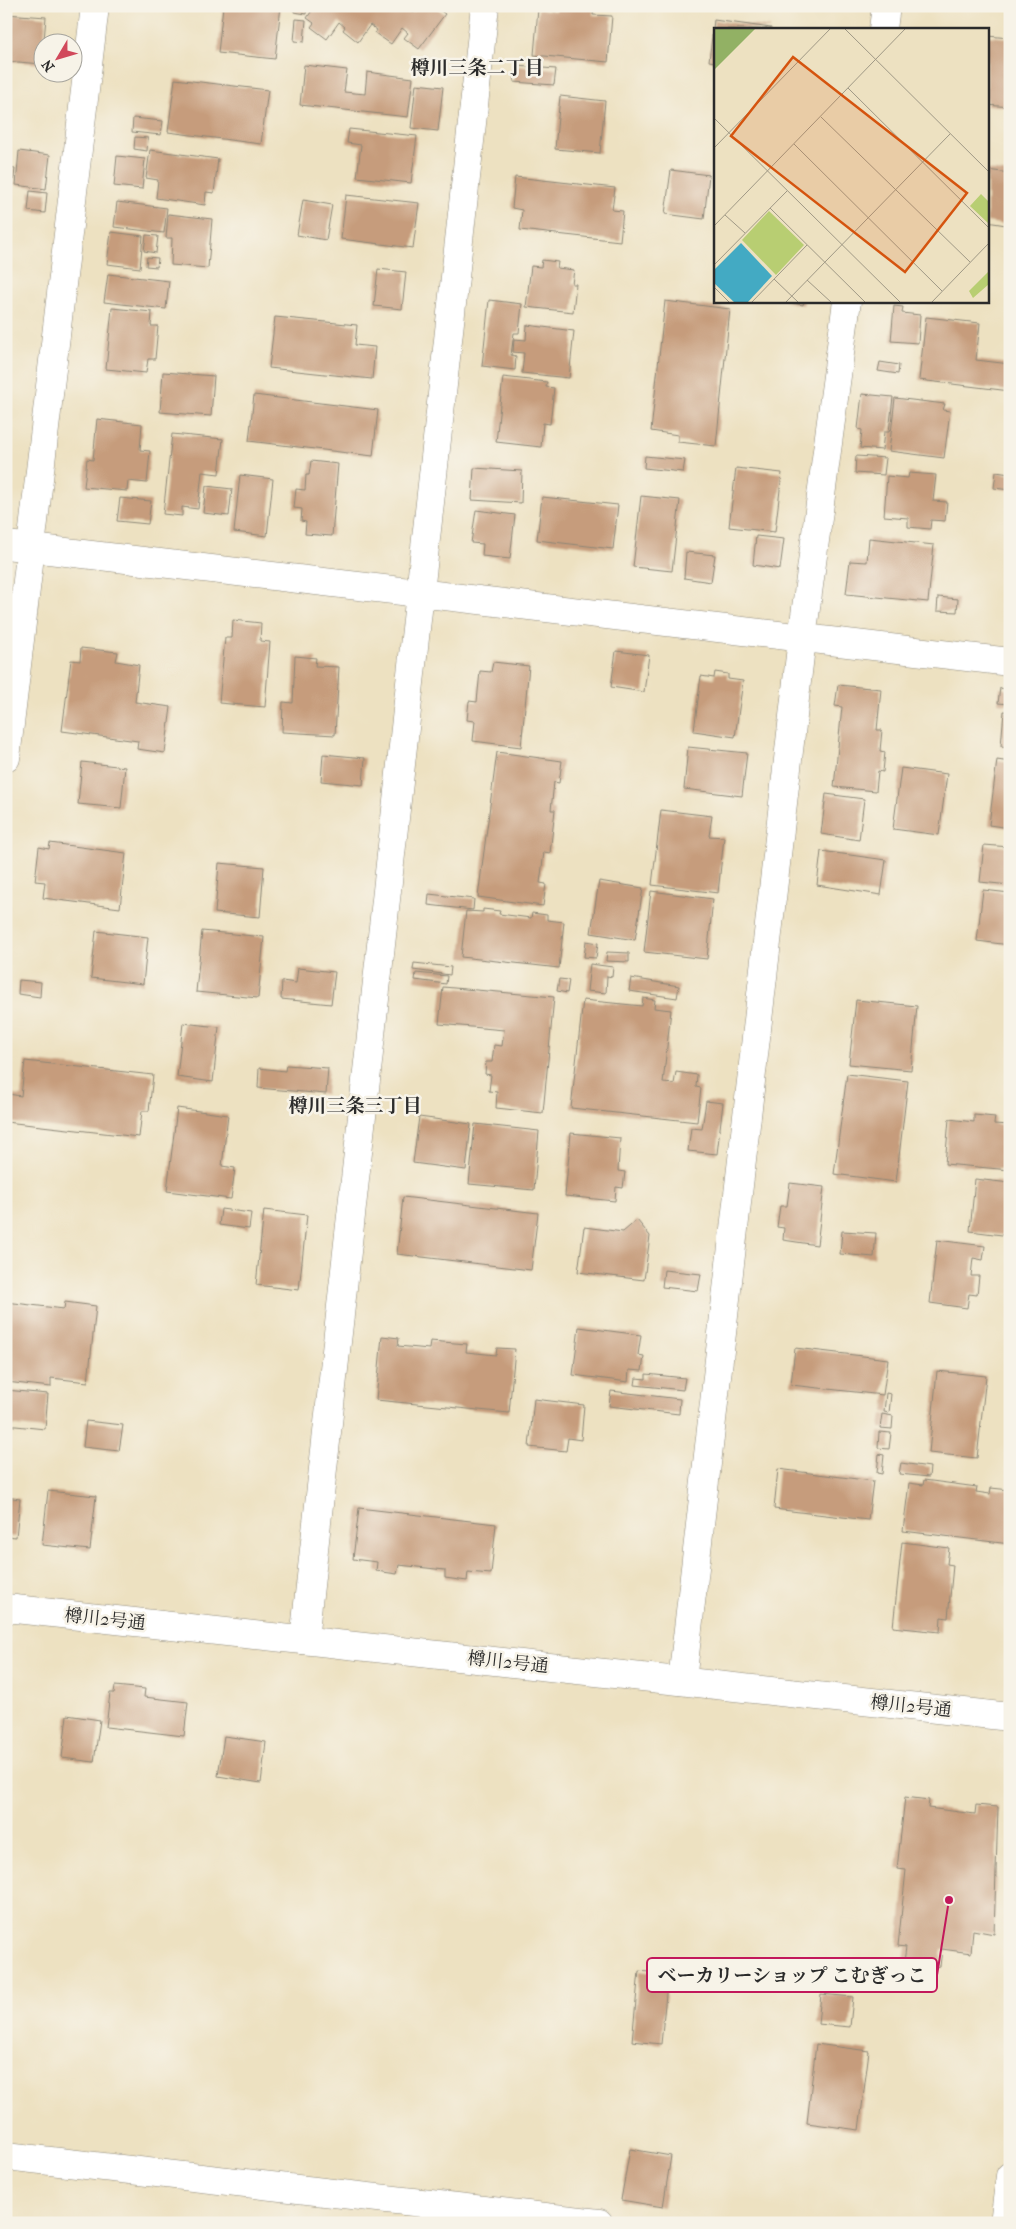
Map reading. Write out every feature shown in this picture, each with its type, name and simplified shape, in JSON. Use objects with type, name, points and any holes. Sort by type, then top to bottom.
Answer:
[{"type":"street","points":[[6,758],[19,546],[95,6]]},
{"type":"street","points":[[304,1640],[485,6]]},
{"type":"street","points":[[883,28],[886,6]]},
{"type":"street","points":[[682,1681],[802,638],[847,302]]},
{"type":"street","points":[[19,546],[1010,662]]},
{"type":"street","name":"樽川2号通","points":[[6,1608],[1010,1716]]},
{"type":"street","points":[[6,2156],[599,2223]]},
{"type":"street","points":[[1004,2223],[1010,2176]]},
{"type":"building","points":[[223,6],[281,6],[275,59],[218,53]]},
{"type":"building","points":[[295,6],[307,6],[306,14],[294,12]]},
{"type":"building","points":[[315,6],[405,6],[413,12],[417,6],[434,6],[445,14],[419,49],[404,38],[408,33],[402,28],[391,44],[375,33],[377,30],[370,25],[358,42],[343,30],[345,27],[339,22],[327,39],[311,27],[314,23],[307,18]]},
{"type":"building","points":[[557,6],[594,8],[593,15],[612,16],[608,62],[534,55],[538,9],[556,11]]},
{"type":"building","points":[[6,14],[46,17],[45,32],[32,32],[32,63],[6,61]]},
{"type":"building","points":[[296,19],[306,20],[304,42],[294,41]]},
{"type":"building","points":[[714,20],[771,28],[714,28],[714,62],[709,61]]},
{"type":"building","points":[[988,36],[1010,38],[1010,107],[988,105]]},
{"type":"building","points":[[304,65],[347,70],[344,92],[365,94],[367,72],[413,78],[408,117],[300,105]]},
{"type":"building","points":[[516,66],[556,69],[554,85],[514,82]]},
{"type":"building","points":[[175,79],[268,90],[261,144],[168,132]]},
{"type":"building","points":[[416,84],[443,87],[438,131],[411,128]]},
{"type":"building","points":[[560,96],[605,101],[600,153],[555,149]]},
{"type":"building","points":[[133,118],[163,121],[161,135],[132,132]]},
{"type":"building","points":[[349,129],[417,136],[411,183],[357,177],[361,145],[347,143]]},
{"type":"building","points":[[135,137],[148,138],[147,151],[134,149]]},
{"type":"building","points":[[150,150],[218,159],[214,193],[206,192],[205,205],[156,198],[158,180],[146,178]]},
{"type":"building","points":[[19,151],[50,155],[46,189],[16,185]]},
{"type":"building","points":[[117,156],[145,159],[142,189],[114,186]]},
{"type":"building","points":[[6,168],[15,169],[13,185],[6,184]]},
{"type":"building","points":[[671,170],[709,175],[704,219],[665,214]]},
{"type":"building","points":[[988,170],[1010,173],[1010,196],[1006,225],[988,222]]},
{"type":"building","points":[[515,177],[615,188],[612,210],[623,211],[620,241],[520,230],[522,210],[512,208]]},
{"type":"building","points":[[30,191],[47,193],[45,213],[28,211]]},
{"type":"building","points":[[346,195],[419,203],[413,248],[341,239]]},
{"type":"building","points":[[303,200],[332,205],[326,240],[297,235]]},
{"type":"building","points":[[117,202],[167,208],[164,233],[114,227]]},
{"type":"building","points":[[168,214],[212,219],[208,268],[171,265],[172,238],[166,238]]},
{"type":"building","points":[[111,232],[143,236],[140,268],[107,264]]},
{"type":"building","points":[[146,235],[158,236],[156,253],[144,251]]},
{"type":"building","points":[[147,257],[158,258],[157,267],[146,266]]},
{"type":"building","points":[[542,260],[558,262],[557,268],[574,270],[572,284],[576,284],[573,312],[526,307],[531,266],[541,267]]},
{"type":"building","points":[[378,269],[406,272],[402,309],[374,306]]},
{"type":"building","points":[[108,274],[169,281],[166,309],[104,302]]},
{"type":"building","points":[[489,300],[522,304],[519,333],[514,333],[511,355],[516,356],[515,370],[482,366]]},
{"type":"building","points":[[665,301],[730,309],[716,446],[678,442],[678,435],[651,431]]},
{"type":"building","points":[[789,302],[804,302],[803,305]]},
{"type":"building","points":[[894,306],[903,307],[902,313],[920,315],[918,343],[891,341]]},
{"type":"building","points":[[112,308],[152,312],[151,326],[158,326],[155,359],[148,359],[146,373],[106,369]]},
{"type":"building","points":[[275,317],[357,325],[355,345],[375,347],[372,379],[269,368]]},
{"type":"building","points":[[926,317],[980,323],[976,360],[1010,364],[1010,391],[919,380]]},
{"type":"building","points":[[527,325],[574,331],[569,378],[522,373],[524,353],[513,352],[514,339],[526,340]]},
{"type":"building","points":[[880,362],[899,365],[898,374],[878,371]]},
{"type":"building","points":[[163,372],[214,376],[211,416],[160,412]]},
{"type":"building","points":[[503,377],[547,382],[546,387],[554,388],[550,424],[543,423],[541,447],[496,442]]},
{"type":"building","points":[[862,394],[893,397],[889,432],[884,432],[882,450],[860,448],[862,430],[858,429]]},
{"type":"building","points":[[254,395],[378,410],[373,456],[249,441]]},
{"type":"building","points":[[895,398],[945,404],[943,410],[950,411],[944,458],[889,451]]},
{"type":"building","points":[[97,419],[142,424],[140,450],[150,451],[147,483],[128,481],[127,491],[84,487],[87,459],[93,460]]},
{"type":"building","points":[[172,434],[223,439],[219,474],[202,472],[198,509],[182,507],[182,516],[163,514]]},
{"type":"building","points":[[645,456],[685,460],[683,472],[644,468]]},
{"type":"building","points":[[856,456],[886,458],[884,475],[855,473]]},
{"type":"building","points":[[311,461],[338,464],[332,536],[305,534],[306,522],[301,521],[302,509],[294,508],[296,489],[305,490],[306,475],[309,475]]},
{"type":"building","points":[[474,468],[522,471],[521,503],[472,500]]},
{"type":"building","points":[[736,468],[782,473],[775,532],[729,527]]},
{"type":"building","points":[[996,472],[1010,474],[1010,490],[994,488]]},
{"type":"building","points":[[909,473],[936,475],[933,501],[947,502],[945,521],[931,520],[930,529],[908,527],[908,518],[884,516],[887,476],[908,478]]},
{"type":"building","points":[[240,475],[273,479],[267,536],[234,532]]},
{"type":"building","points":[[206,486],[232,489],[229,516],[203,513]]},
{"type":"building","points":[[641,496],[680,500],[672,571],[633,567]]},
{"type":"building","points":[[542,497],[618,505],[613,549],[537,540]]},
{"type":"building","points":[[120,498],[151,501],[148,524],[117,521]]},
{"type":"building","points":[[476,510],[515,515],[510,559],[482,556],[483,544],[471,543]]},
{"type":"building","points":[[756,536],[784,539],[780,569],[753,565]]},
{"type":"building","points":[[869,538],[934,545],[928,602],[846,594],[850,561],[867,562]]},
{"type":"building","points":[[686,552],[715,555],[711,582],[684,578]]},
{"type":"building","points":[[938,597],[958,599],[957,612],[937,611]]},
{"type":"building","points":[[233,620],[261,623],[260,641],[270,642],[265,707],[219,703],[225,638],[232,638]]},
{"type":"building","points":[[81,648],[118,652],[116,661],[139,665],[135,702],[171,707],[165,753],[137,749],[138,741],[62,731],[71,660],[80,661]]},
{"type":"building","points":[[616,651],[649,655],[644,692],[611,687]]},
{"type":"building","points":[[295,656],[316,658],[315,666],[339,667],[335,735],[282,732],[283,702],[293,703]]},
{"type":"building","points":[[493,662],[529,666],[521,747],[473,741],[475,721],[467,720],[469,701],[477,702],[480,671],[491,672]]},
{"type":"building","points":[[715,672],[728,674],[728,679],[743,681],[735,737],[694,731],[701,676],[714,678]]},
{"type":"building","points":[[838,685],[881,689],[877,730],[882,730],[880,751],[885,752],[883,772],[878,771],[876,791],[834,787],[842,707],[835,706]]},
{"type":"building","points":[[1000,688],[1010,690],[1010,704],[998,703]]},
{"type":"building","points":[[1004,711],[1010,712],[1010,747],[1001,746]]},
{"type":"building","points":[[688,747],[747,753],[742,796],[684,789]]},
{"type":"building","points":[[497,752],[562,761],[559,783],[554,782],[551,810],[555,810],[550,853],[544,852],[540,883],[546,884],[543,906],[478,897]]},
{"type":"building","points":[[323,754],[365,758],[363,785],[321,781]]},
{"type":"building","points":[[997,760],[1010,762],[1010,828],[989,825]]},
{"type":"building","points":[[82,762],[125,767],[121,808],[78,804]]},
{"type":"building","points":[[901,768],[947,774],[939,835],[893,829]]},
{"type":"building","points":[[826,794],[864,799],[859,840],[821,834]]},
{"type":"building","points":[[661,810],[712,816],[709,836],[724,837],[718,893],[652,885]]},
{"type":"building","points":[[50,843],[126,853],[120,908],[43,898],[45,882],[35,881],[39,847],[49,849]]},
{"type":"building","points":[[984,845],[1010,847],[1010,885],[980,882]]},
{"type":"building","points":[[821,851],[886,860],[881,895],[817,885]]},
{"type":"building","points":[[219,863],[264,867],[260,917],[215,913]]},
{"type":"building","points":[[599,881],[643,888],[635,940],[591,933]]},
{"type":"building","points":[[983,890],[1010,893],[1010,945],[977,941]]},
{"type":"building","points":[[651,891],[713,899],[707,959],[644,952]]},
{"type":"building","points":[[429,894],[474,899],[473,910],[428,905]]},
{"type":"building","points":[[483,909],[500,911],[499,914],[531,918],[532,913],[547,915],[547,920],[564,922],[559,968],[461,957],[466,911],[483,912]]},
{"type":"building","points":[[96,931],[148,937],[143,984],[91,978]]},
{"type":"building","points":[[202,931],[264,937],[258,998],[196,992]]},
{"type":"building","points":[[586,941],[598,943],[596,958],[584,957]]},
{"type":"building","points":[[607,952],[629,953],[629,962],[606,961]]},
{"type":"building","points":[[414,963],[451,967],[450,975],[413,970]]},
{"type":"building","points":[[590,964],[613,967],[612,977],[607,976],[606,993],[587,991]]},
{"type":"building","points":[[298,968],[335,972],[331,1004],[281,999],[282,981],[296,983]]},
{"type":"building","points":[[416,973],[447,976],[446,984],[415,980]]},
{"type":"building","points":[[631,978],[679,986],[677,998],[629,991]]},
{"type":"building","points":[[559,979],[569,980],[567,993],[557,991]]},
{"type":"building","points":[[19,980],[41,982],[40,997],[18,994]]},
{"type":"building","points":[[443,987],[554,997],[543,1113],[496,1108],[497,1092],[489,1091],[491,1075],[485,1074],[486,1062],[492,1062],[494,1045],[502,1046],[504,1030],[439,1024]]},
{"type":"building","points":[[643,998],[655,1000],[654,1008],[671,1010],[663,1083],[674,1084],[676,1072],[697,1075],[696,1087],[701,1088],[697,1122],[571,1108],[583,1000],[642,1006]]},
{"type":"building","points":[[856,1000],[917,1006],[911,1070],[849,1064]]},
{"type":"building","points":[[183,1023],[219,1027],[213,1082],[177,1077]]},
{"type":"building","points":[[25,1061],[153,1075],[149,1111],[142,1111],[139,1137],[6,1122],[8,1094],[21,1096]]},
{"type":"building","points":[[286,1065],[328,1068],[326,1094],[258,1088],[259,1068],[285,1071]]},
{"type":"building","points":[[847,1074],[908,1081],[896,1182],[834,1174]]},
{"type":"building","points":[[706,1101],[723,1103],[717,1154],[688,1151],[691,1128],[702,1129]]},
{"type":"building","points":[[177,1108],[228,1115],[222,1166],[235,1168],[231,1199],[167,1191]]},
{"type":"building","points":[[974,1115],[995,1117],[994,1124],[1010,1125],[1008,1152],[1010,1153],[1010,1170],[945,1164],[949,1119],[974,1122]]},
{"type":"building","points":[[419,1117],[471,1124],[466,1170],[413,1163]]},
{"type":"building","points":[[475,1124],[539,1131],[534,1190],[469,1184]]},
{"type":"building","points":[[571,1133],[620,1138],[618,1171],[625,1172],[623,1188],[616,1187],[615,1201],[565,1196]]},
{"type":"building","points":[[975,1179],[1010,1183],[1010,1236],[970,1231]]},
{"type":"building","points":[[790,1183],[824,1187],[817,1245],[783,1240],[784,1228],[777,1227],[780,1206],[787,1206]]},
{"type":"building","points":[[403,1197],[538,1213],[531,1270],[397,1254]]},
{"type":"building","points":[[221,1209],[251,1213],[249,1229],[219,1225]]},
{"type":"building","points":[[264,1210],[307,1215],[299,1290],[256,1285]]},
{"type":"building","points":[[637,1220],[650,1236],[644,1280],[578,1272],[584,1227],[623,1232]]},
{"type":"building","points":[[842,1231],[876,1233],[874,1257],[840,1254]]},
{"type":"building","points":[[937,1240],[985,1246],[983,1260],[973,1258],[971,1276],[979,1276],[977,1295],[969,1294],[967,1308],[930,1303]]},
{"type":"building","points":[[664,1270],[701,1274],[698,1291],[662,1287]]},
{"type":"building","points":[[6,1302],[64,1309],[65,1302],[96,1306],[88,1382],[51,1378],[51,1387],[6,1382]]},
{"type":"building","points":[[579,1327],[641,1335],[638,1355],[644,1356],[642,1371],[629,1370],[628,1382],[573,1375]]},
{"type":"building","points":[[382,1336],[399,1338],[398,1346],[429,1349],[430,1341],[467,1344],[466,1352],[496,1355],[497,1348],[515,1349],[509,1413],[376,1400]]},
{"type":"building","points":[[795,1348],[888,1359],[883,1395],[791,1385]]},
{"type":"building","points":[[937,1371],[986,1376],[977,1458],[929,1453]]},
{"type":"building","points":[[646,1374],[685,1378],[683,1390],[635,1385],[636,1378],[646,1379]]},
{"type":"building","points":[[6,1390],[48,1394],[45,1429],[6,1425]]},
{"type":"building","points":[[611,1391],[680,1399],[679,1414],[609,1406]]},
{"type":"building","points":[[886,1393],[891,1394],[889,1413],[884,1412]]},
{"type":"building","points":[[534,1399],[584,1405],[581,1440],[568,1438],[566,1451],[529,1447]]},
{"type":"building","points":[[882,1414],[893,1416],[892,1429],[880,1428]]},
{"type":"building","points":[[86,1421],[123,1425],[119,1451],[83,1447]]},
{"type":"building","points":[[879,1432],[891,1433],[889,1449],[878,1448]]},
{"type":"building","points":[[879,1454],[884,1455],[882,1474],[877,1473]]},
{"type":"building","points":[[901,1463],[930,1467],[929,1477],[899,1474]]},
{"type":"building","points":[[778,1469],[873,1481],[868,1520],[774,1509]]},
{"type":"building","points":[[924,1480],[977,1487],[976,1492],[990,1494],[991,1488],[1010,1490],[1010,1544],[903,1531],[909,1483],[923,1485]]},
{"type":"building","points":[[48,1491],[96,1496],[90,1550],[42,1545]]},
{"type":"building","points":[[6,1497],[20,1499],[16,1537],[6,1536]]},
{"type":"building","points":[[359,1508],[496,1524],[491,1574],[468,1572],[467,1581],[445,1578],[445,1570],[399,1565],[397,1574],[376,1571],[377,1562],[353,1559]]},
{"type":"building","points":[[902,1542],[949,1548],[947,1564],[953,1565],[948,1618],[941,1617],[940,1632],[893,1627]]},
{"type":"building","points":[[115,1686],[145,1689],[144,1697],[188,1702],[184,1736],[106,1727],[110,1693],[114,1693]]},
{"type":"building","points":[[67,1715],[100,1720],[94,1762],[62,1758]]},
{"type":"building","points":[[224,1736],[266,1742],[261,1783],[218,1776]]},
{"type":"building","points":[[905,1797],[929,1800],[928,1808],[975,1814],[976,1805],[998,1807],[994,1934],[973,1930],[971,1953],[942,1949],[940,1966],[935,1967],[904,1962],[906,1947],[898,1946],[906,1870],[897,1869]]},
{"type":"building","points":[[639,1971],[668,1974],[661,2044],[632,2041]]},
{"type":"building","points":[[821,1994],[853,1997],[850,2027],[818,2024]]},
{"type":"building","points":[[816,2044],[869,2051],[859,2130],[807,2123]]},
{"type":"building","points":[[630,2149],[671,2156],[663,2207],[621,2200]]},
{"type":"place","name":"ベーカリーショップ こむぎっこ","points":[[949,1900]]},
{"type":"district","name":"樽川三条二丁目","points":[[477,67]]},
{"type":"district","name":"樽川三条三丁目","points":[[355,1105]]}]
